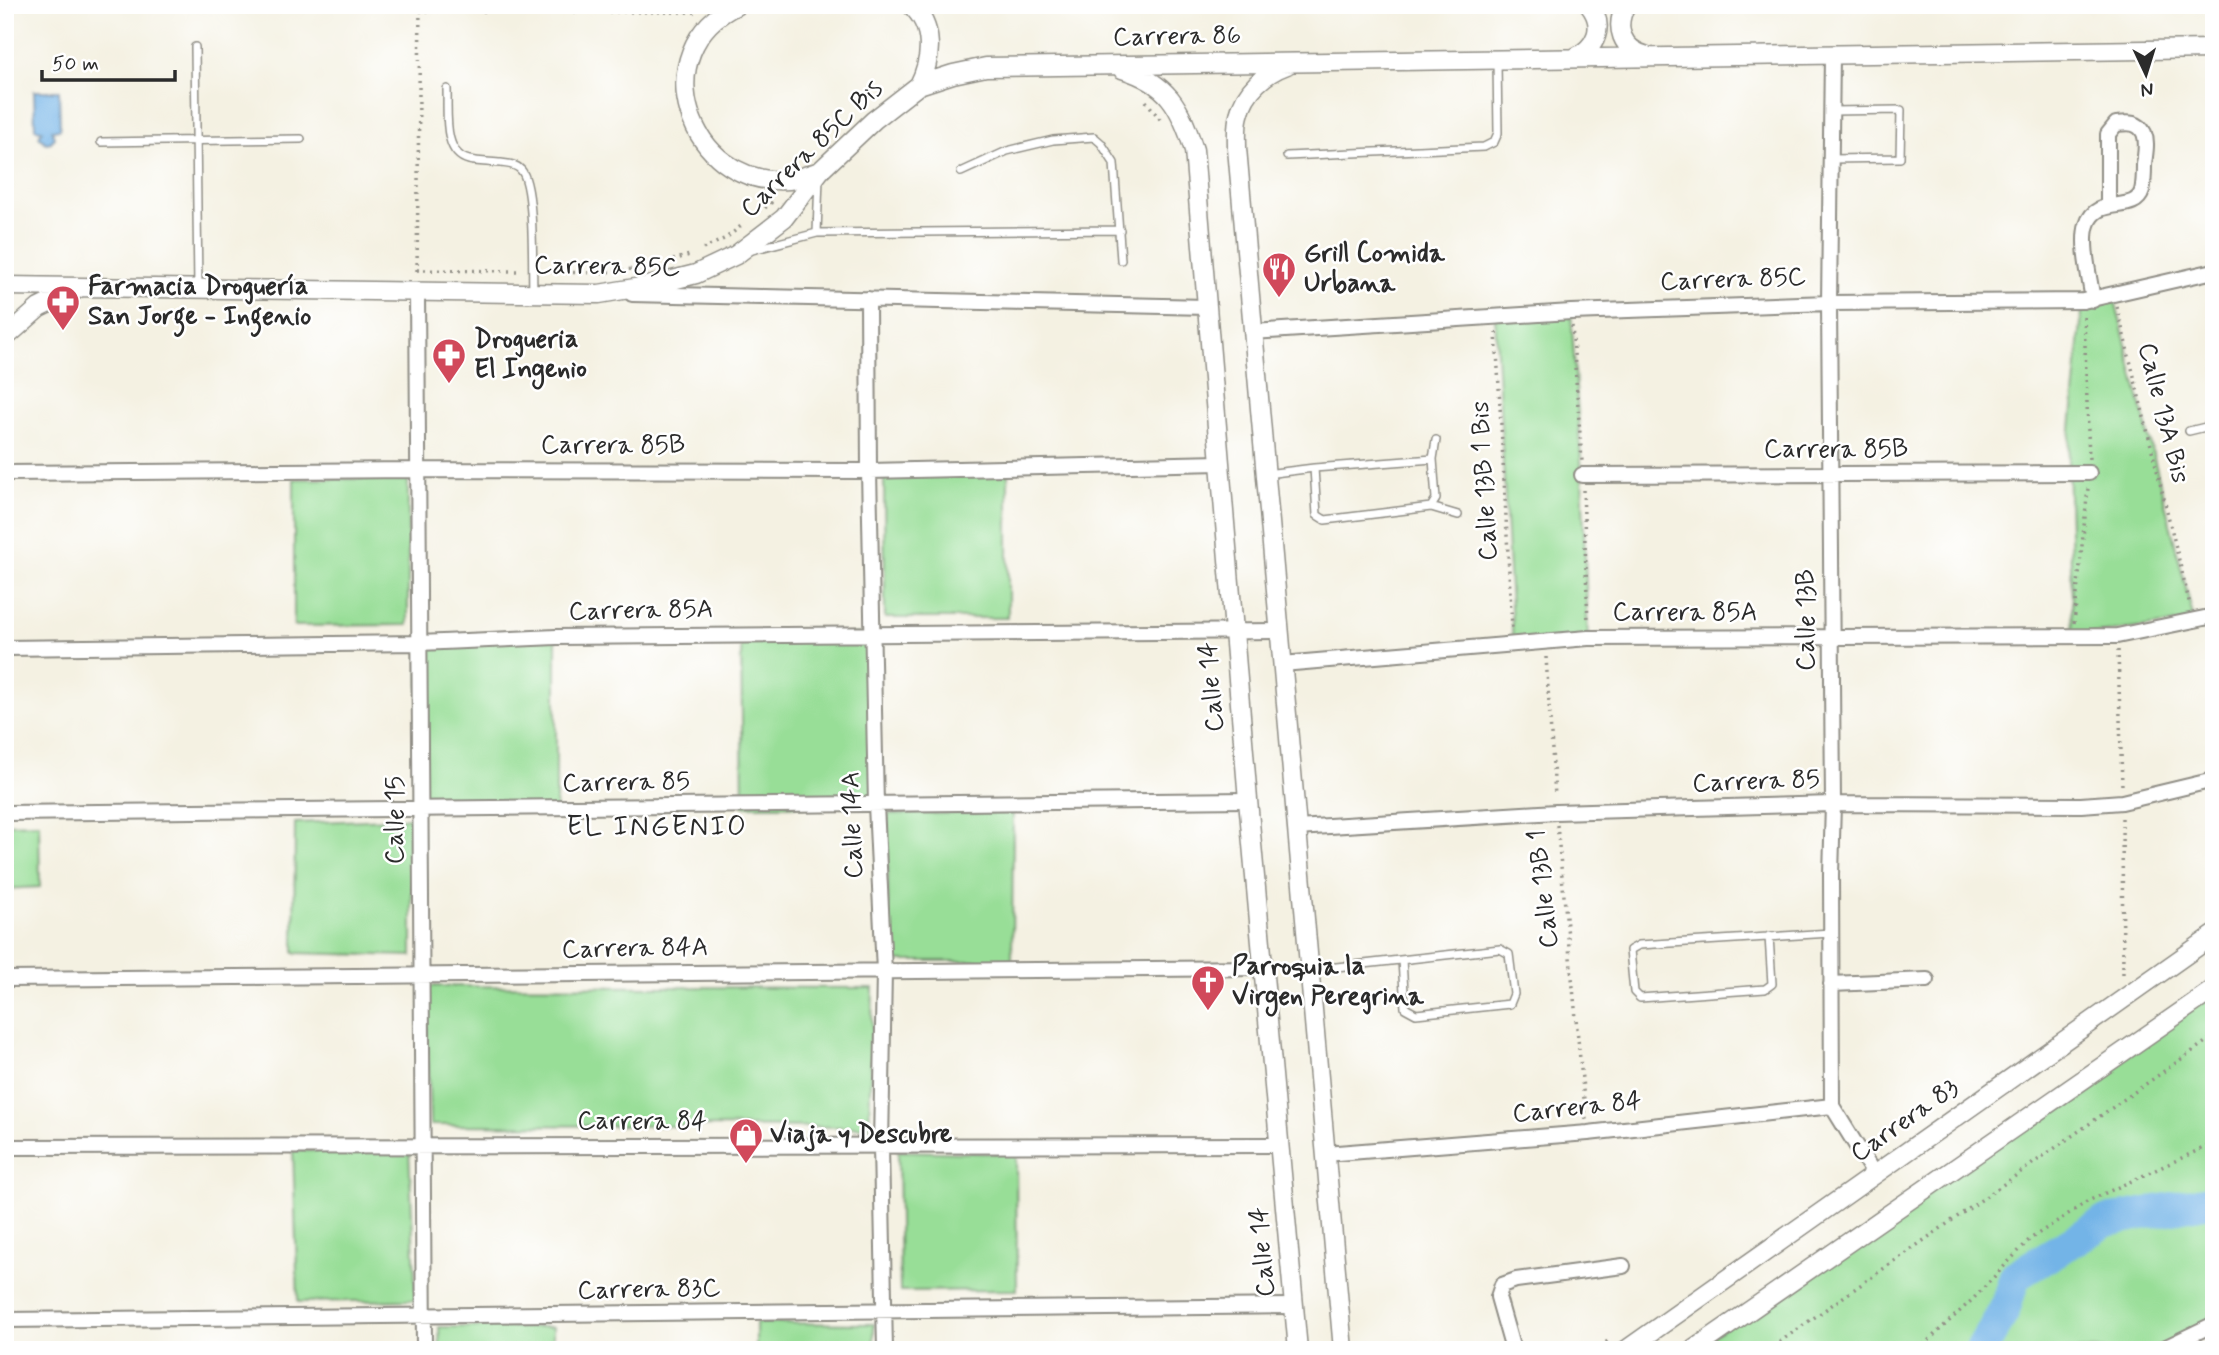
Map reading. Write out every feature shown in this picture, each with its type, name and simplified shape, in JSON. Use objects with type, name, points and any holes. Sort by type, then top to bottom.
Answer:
[{"type":"street","points":[[737,5],[725,11],[703,32],[689,60],[685,90],[691,120],[707,147],[730,167],[759,179],[790,180],[820,171]]},
{"type":"street","points":[[911,5],[926,27],[930,47],[928,67],[919,85]]},
{"type":"street","points":[[1574,58],[1593,45],[1597,34],[1598,23],[1589,5]]},
{"type":"street","points":[[1626,5],[1620,19],[1620,32],[1626,44],[1636,53],[1649,57]]},
{"type":"street","name":"Carrera 86","points":[[1023,65],[2214,49]]},
{"type":"street","name":"Calle 13B","points":[[1832,54],[1829,303],[1832,475],[1832,1106]]},
{"type":"street","points":[[1297,61],[1269,72],[1250,92],[1239,115],[1237,148],[1343,1350]]},
{"type":"street","name":"Calle 14","points":[[1107,64],[1143,75],[1167,94],[1183,116],[1194,150],[1248,800],[1298,1350]]},
{"type":"street","name":"Carrera 85C Bis","points":[[599,293],[653,285],[696,274],[736,255],[784,218],[820,171],[874,120],[919,85],[986,67],[1023,65]]},
{"type":"street","points":[[2093,300],[2085,234],[2087,223],[2093,214],[2108,205],[2127,204],[2137,200],[2142,192],[2147,143],[2143,130],[2132,122],[2116,124],[2108,134],[2108,205]]},
{"type":"street","name":"Carrera 85C","points":[[1252,332],[1495,316],[1829,303],[2093,300],[2214,271]]},
{"type":"street","name":"Carrera 85C","points":[[5,286],[599,293],[1207,307]]},
{"type":"street","points":[[5,338],[39,308],[83,287]]},
{"type":"street","name":"Calle 15","points":[[417,291],[424,1350]]},
{"type":"street","name":"Calle 14A","points":[[868,299],[876,805],[884,971],[881,1146],[885,1350]]},
{"type":"street","name":"Carrera 85B","points":[[5,473],[869,471],[1221,463]]},
{"type":"street","name":"Carrera 85B","points":[[1583,475],[2089,473]]},
{"type":"street","name":"Carrera 85A","points":[[1282,664],[1588,638],[2117,636],[2214,616]]},
{"type":"street","name":"Carrera 85A","points":[[5,648],[419,643],[556,637],[1278,631]]},
{"type":"street","name":"Carrera 85","points":[[1297,828],[1556,812],[1833,804],[2081,805],[2122,802],[2214,780]]},
{"type":"street","name":"Carrera 85","points":[[5,813],[1248,800]]},
{"type":"street","name":"Carrera 83","points":[[1626,1350],[2214,934]]},
{"type":"street","name":"Carrera 84A","points":[[5,979],[1264,968]]},
{"type":"street","points":[[1831,984],[1927,980]]},
{"type":"street","points":[[1693,1350],[2214,989]]},
{"type":"street","points":[[1832,1106],[1874,1174]]},
{"type":"street","name":"Carrera 84","points":[[1325,1154],[1588,1133],[1832,1106]]},
{"type":"street","name":"Carrera 84","points":[[5,1147],[1280,1145]]},
{"type":"street","points":[[1513,1350],[1498,1297],[1502,1285],[1516,1280],[1623,1266]]},
{"type":"street","name":"Carrera 83C","points":[[5,1321],[1294,1306]]},
{"type":"street","points":[[2160,1350],[2214,1324]]},
{"type":"lane","points":[[195,47],[198,288]]},
{"type":"lane","points":[[1287,156],[1484,147],[1494,142],[1498,133],[1497,59]]},
{"type":"lane","points":[[447,89],[450,139],[455,152],[467,160],[512,164],[521,169],[526,179],[531,208],[533,292]]},
{"type":"lane","points":[[1831,159],[1900,158],[1901,110],[1832,111]]},
{"type":"lane","points":[[961,172],[1007,151],[1053,140],[1094,137],[1114,163],[1121,260]]},
{"type":"lane","points":[[100,142],[302,139]]},
{"type":"lane","points":[[817,233],[820,171]]},
{"type":"lane","points":[[736,255],[817,233],[1120,230]]},
{"type":"lane","points":[[2189,431],[2214,425]]},
{"type":"lane","points":[[1431,507],[1436,499],[1433,459],[1436,440]]},
{"type":"lane","points":[[1265,475],[1314,468],[1433,459]]},
{"type":"lane","points":[[1314,468],[1317,515],[1325,520],[1431,507],[1458,515]]},
{"type":"lane","points":[[1769,936],[1772,984],[1765,989],[1640,998],[1634,992],[1630,950],[1639,945],[1769,936],[1831,933]]},
{"type":"lane","points":[[1309,970],[1500,949],[1509,954],[1514,994],[1510,1004],[1416,1014],[1405,1008],[1402,960]]},
{"type":"path","points":[[417,291],[419,8],[697,11],[691,20]]},
{"type":"path","points":[[1145,100],[1165,126]]},
{"type":"path","points":[[748,190],[771,203],[753,218]]},
{"type":"path","points":[[670,261],[726,238],[744,225]]},
{"type":"path","points":[[417,270],[598,273],[635,269]]},
{"type":"path","name":"Calle 13A Bis","points":[[2114,296],[2194,621]]},
{"type":"path","name":"Calle 13B 1 Bis","points":[[1495,316],[1513,644]]},
{"type":"path","name":"Calle 13B 1","points":[[1545,642],[1556,812],[1588,1133]]},
{"type":"path","points":[[1768,1350],[2214,1036]]},
{"type":"path","points":[[1918,1350],[1973,1299],[2029,1239],[2088,1201],[2214,1143]]},
{"type":"green space","points":[[2114,296],[2194,621],[2073,636],[2068,461],[2083,301]]},
{"type":"green space","points":[[1571,312],[1582,475],[1588,638],[1513,644],[1495,316]]},
{"type":"green space","points":[[884,474],[1008,474],[1008,618],[885,618]]},
{"type":"green space","points":[[294,479],[408,479],[408,625],[294,626]]},
{"type":"green space","points":[[741,634],[874,634],[876,805],[743,806]]},
{"type":"green space","points":[[556,637],[556,808],[420,808],[419,643]]},
{"type":"green space","points":[[1013,813],[1012,961],[888,961],[888,814]]},
{"type":"green space","points":[[412,818],[412,956],[294,953],[295,823]]},
{"type":"green space","points":[[39,823],[40,887],[5,889],[5,824]]},
{"type":"green space","points":[[426,986],[873,988],[869,1127],[430,1125]]},
{"type":"green space","points":[[2214,989],[2214,1324],[2160,1350],[1693,1350]]},
{"type":"green space","points":[[409,1150],[416,1300],[298,1302],[293,1151]]},
{"type":"green space","points":[[898,1151],[1016,1154],[1017,1290],[900,1291]]},
{"type":"green space","points":[[756,1323],[874,1324],[874,1350],[756,1350]]},
{"type":"green space","points":[[439,1327],[553,1327],[553,1350],[440,1350]]},
{"type":"water","points":[[34,91],[59,91],[60,129],[52,130],[54,138],[51,142],[46,143],[39,137],[42,130],[35,129]]},
{"type":"waterway","points":[[1981,1350],[2004,1311],[2015,1276],[2106,1221],[2214,1200]]},
{"type":"place","name":"Grill Comida Urbana","points":[[1279,299]]},
{"type":"place","name":"Farmacia Droguería San Jorge - Ingenio","points":[[63,332]]},
{"type":"place","name":"Drogueria El Ingenio","points":[[449,385]]},
{"type":"place","name":"Parroquia la Virgen Peregrina","points":[[1208,1012]]},
{"type":"place","name":"Viaja y Descubre","points":[[746,1165]]},
{"type":"district","name":"EL INGENIO","points":[[657,827]]}]
